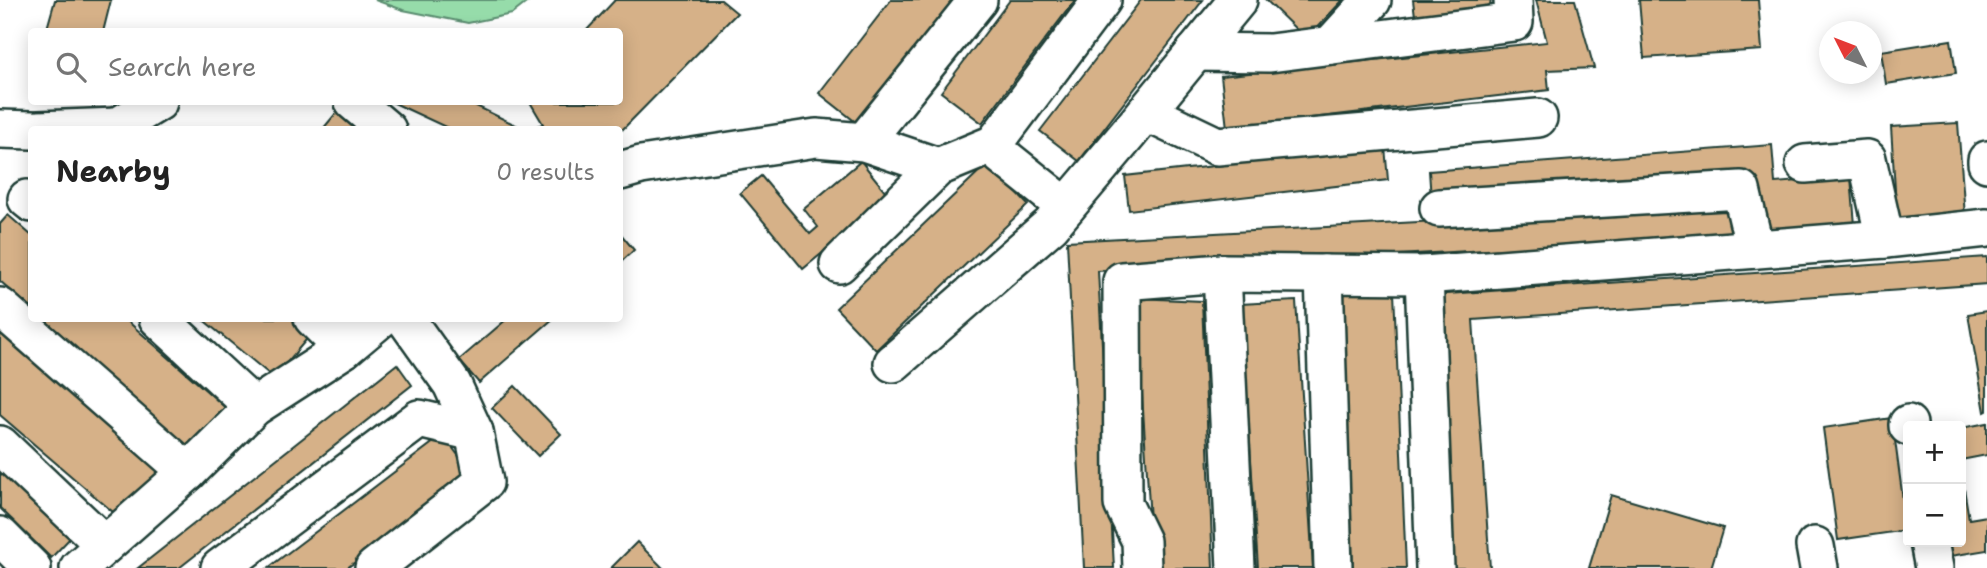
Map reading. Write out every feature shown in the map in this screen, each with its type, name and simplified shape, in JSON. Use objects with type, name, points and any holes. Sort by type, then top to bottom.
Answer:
[{"type":"lane","points":[[864,142],[978,0]]},
{"type":"lane","points":[[839,264],[938,167],[994,144],[1102,0]]},
{"type":"lane","points":[[893,363],[1051,225],[1238,0]]},
{"type":"lane","points":[[1331,46],[1372,0]]},
{"type":"lane","points":[[1195,52],[1270,53],[1514,22],[1513,0]]},
{"type":"lane","points":[[120,126],[153,105]]},
{"type":"lane","points":[[358,105],[382,126]]},
{"type":"lane","points":[[1146,112],[1217,146],[1538,118]]},
{"type":"lane","points":[[623,171],[641,165],[816,138],[864,142],[938,167]]},
{"type":"lane","points":[[994,144],[1001,155],[1066,207]]},
{"type":"lane","points":[[1805,164],[1867,159],[1885,239]]},
{"type":"lane","points":[[1439,208],[1741,190],[1755,249]]},
{"type":"lane","points":[[1142,568],[1141,541],[1123,504],[1122,281],[1222,273],[1424,275],[1885,239],[1987,228]]},
{"type":"lane","points":[[1222,273],[1236,568]]},
{"type":"lane","points":[[1324,274],[1333,568]]},
{"type":"lane","points":[[1424,275],[1435,568]]},
{"type":"lane","points":[[0,307],[188,472]]},
{"type":"lane","points":[[162,322],[254,407]]},
{"type":"lane","points":[[317,322],[344,349]]},
{"type":"lane","points":[[0,445],[92,557],[188,472],[254,407],[344,349],[376,322]]},
{"type":"lane","points":[[374,568],[484,482],[474,432],[452,384],[408,322]]},
{"type":"lane","points":[[220,568],[419,419],[474,432]]},
{"type":"lane","points":[[0,536],[32,568]]},
{"type":"lane","points":[[1930,547],[1934,568]]},
{"type":"green space","points":[[375,0],[530,0],[512,14],[468,23],[403,10]]},
{"type":"building","points":[[55,0],[111,0],[104,28],[47,28]]},
{"type":"building","points":[[615,0],[721,0],[737,13],[623,129],[623,126],[537,126],[543,124],[532,105],[623,105],[623,28],[589,28]]},
{"type":"building","points":[[891,0],[953,0],[857,123],[819,93]]},
{"type":"building","points":[[1010,0],[1075,0],[982,123],[941,92]]},
{"type":"building","points":[[1141,0],[1203,0],[1079,161],[1040,131]]},
{"type":"building","points":[[1266,0],[1343,0],[1306,39]]},
{"type":"building","points":[[1413,0],[1491,0],[1488,13],[1415,16]]},
{"type":"building","points":[[1536,0],[1575,0],[1594,68],[1547,70],[1549,90],[1227,128],[1221,76],[1547,42]]},
{"type":"building","points":[[1639,0],[1758,0],[1762,50],[1644,58]]},
{"type":"building","points":[[1951,40],[1956,73],[1886,84],[1882,51]]},
{"type":"building","points":[[398,105],[474,105],[518,126],[443,126]]},
{"type":"building","points":[[337,112],[353,126],[325,126]]},
{"type":"building","points":[[1958,123],[1965,216],[1897,221],[1891,127]]},
{"type":"building","points":[[1772,145],[1775,183],[1851,177],[1855,225],[1756,233],[1752,175],[1431,199],[1429,171]]},
{"type":"building","points":[[1385,147],[1388,180],[1129,210],[1125,176]]},
{"type":"building","points":[[861,161],[890,197],[803,269],[740,193],[761,176],[810,234],[818,227],[804,209]]},
{"type":"building","points":[[988,163],[1028,205],[876,350],[836,308]]},
{"type":"building","points":[[1731,205],[1732,237],[1098,271],[1114,568],[1084,568],[1067,241]]},
{"type":"building","points":[[8,215],[28,232],[28,306],[0,281],[0,224]]},
{"type":"building","points":[[623,237],[634,250],[623,260]]},
{"type":"building","points":[[1987,257],[1987,284],[1473,320],[1490,568],[1451,568],[1433,295]]},
{"type":"building","points":[[1394,292],[1406,568],[1353,568],[1342,294]]},
{"type":"building","points":[[1136,298],[1202,301],[1213,568],[1153,568]]},
{"type":"building","points":[[1296,301],[1313,568],[1258,568],[1241,304]]},
{"type":"building","points":[[1987,311],[1987,411],[1985,412],[1968,314]]},
{"type":"building","points":[[46,322],[129,322],[227,409],[190,450]]},
{"type":"building","points":[[206,322],[297,322],[311,334],[274,378]]},
{"type":"building","points":[[503,322],[549,322],[479,383],[459,360]]},
{"type":"building","points":[[0,331],[161,470],[120,518],[0,415]]},
{"type":"building","points":[[397,364],[412,385],[179,568],[138,568]]},
{"type":"building","points":[[515,386],[561,434],[538,456],[492,408]]},
{"type":"building","points":[[1892,418],[1903,500],[1903,531],[1838,540],[1823,428]]},
{"type":"building","points":[[1987,423],[1987,455],[1966,459],[1966,427]]},
{"type":"building","points":[[443,435],[472,474],[347,568],[268,568]]},
{"type":"building","points":[[0,466],[72,536],[51,558],[0,508]]},
{"type":"building","points":[[1611,495],[1723,528],[1711,568],[1589,568]]},
{"type":"building","points":[[1966,501],[1969,519],[1987,516],[1987,550],[1944,557],[1943,547],[1966,547]]},
{"type":"building","points":[[637,542],[663,568],[611,568]]}]
